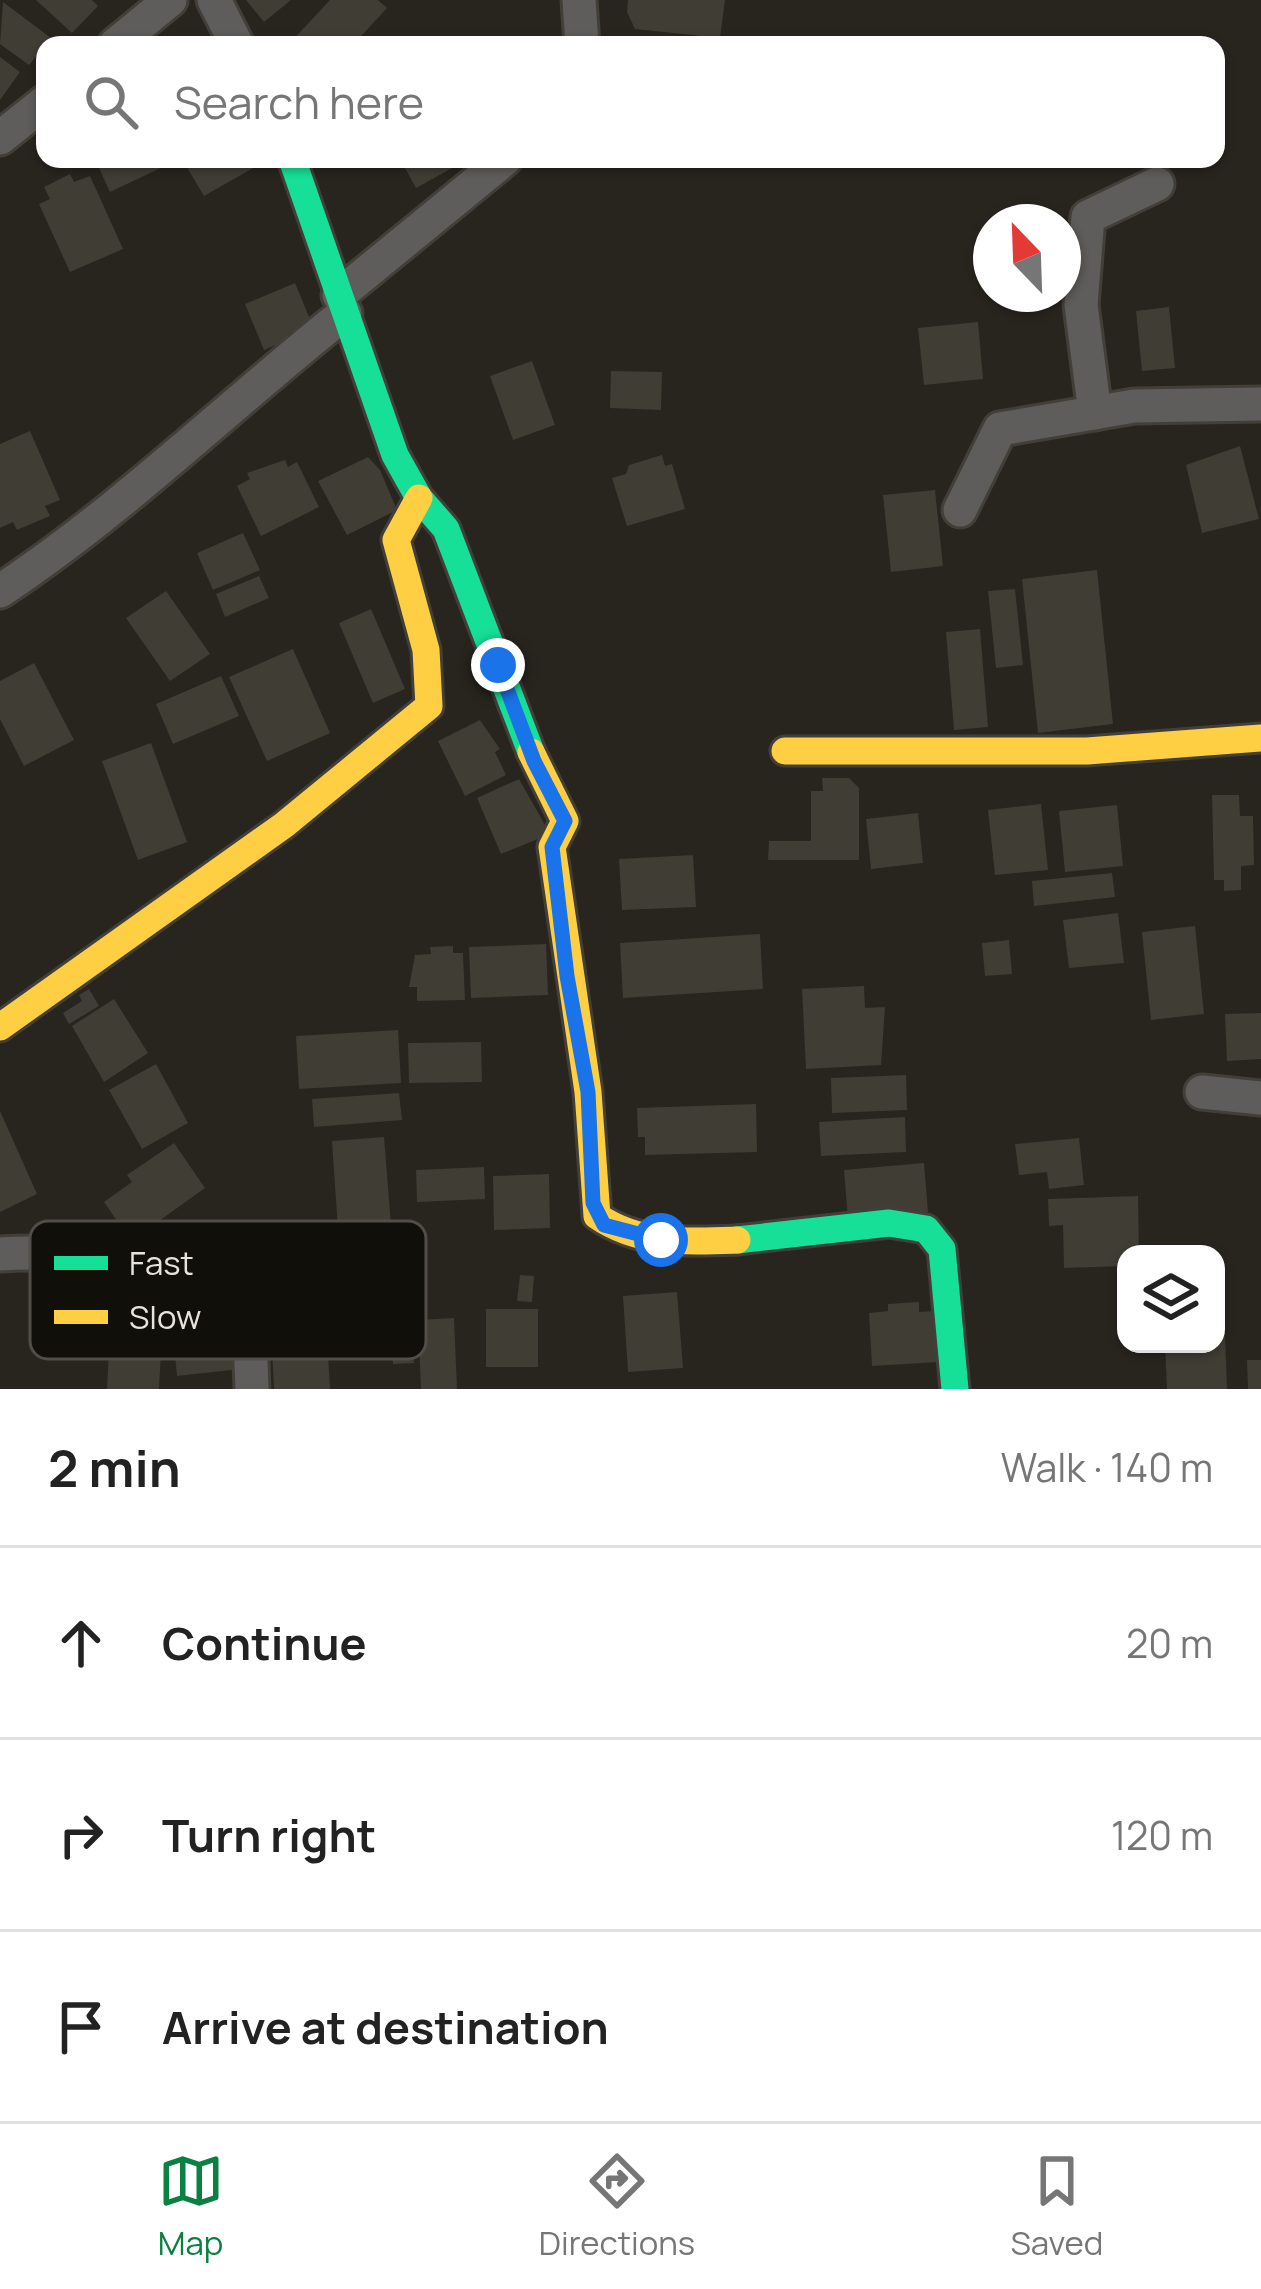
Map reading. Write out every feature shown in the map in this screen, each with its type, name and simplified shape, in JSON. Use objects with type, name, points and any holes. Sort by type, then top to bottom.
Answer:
[{"type":"street","points":[[126,36],[170,0]]},
{"type":"street","points":[[214,0],[232,36]]},
{"type":"street","points":[[579,0],[581,36]]},
{"type":"street","points":[[0,138],[36,109]]},
{"type":"street","points":[[295,168],[395,455],[454,546],[534,761],[565,821],[552,847],[567,976],[588,1092],[597,1216],[621,1233],[661,1240],[889,1223],[926,1229],[942,1249],[955,1389]]},
{"type":"street","points":[[0,591],[135,494],[495,168]]},
{"type":"street","points":[[1095,412],[1081,305],[1088,217],[1157,184]]},
{"type":"street","points":[[960,510],[1000,429],[1134,406],[1261,404]]},
{"type":"street","points":[[0,1027],[284,825],[429,706],[426,650],[396,540],[419,497]]},
{"type":"street","points":[[785,751],[1087,751],[1261,738]]},
{"type":"street","points":[[1202,1092],[1261,1098]]},
{"type":"street","points":[[0,1254],[30,1252]]},
{"type":"street","points":[[251,1359],[252,1389]]},
{"type":"building","points":[[36,0],[92,0],[98,6],[72,33]]},
{"type":"building","points":[[246,0],[291,0],[264,22]]},
{"type":"building","points":[[330,0],[378,0],[387,8],[361,36],[296,36]]},
{"type":"building","points":[[628,0],[725,0],[720,36],[635,29],[627,12]]},
{"type":"building","points":[[3,2],[48,36],[36,36],[36,56],[29,65],[0,44]]},
{"type":"building","points":[[0,57],[20,72],[0,100]]},
{"type":"building","points":[[99,168],[161,168],[110,192]]},
{"type":"building","points":[[187,168],[253,168],[204,196]]},
{"type":"building","points":[[405,168],[452,168],[416,188]]},
{"type":"building","points":[[70,174],[74,182],[90,176],[123,249],[70,272],[39,204],[50,199],[44,187]]},
{"type":"building","points":[[295,283],[314,329],[264,350],[245,304]]},
{"type":"building","points":[[1169,307],[1175,368],[1142,371],[1136,311]]},
{"type":"building","points":[[978,322],[983,379],[924,385],[918,328]]},
{"type":"building","points":[[532,361],[555,425],[513,440],[490,376]]},
{"type":"building","points":[[611,371],[662,372],[661,410],[610,408]]},
{"type":"building","points":[[30,431],[60,500],[45,506],[50,516],[17,530],[13,522],[0,528],[0,444]]},
{"type":"building","points":[[1240,446],[1259,519],[1202,533],[1186,465]]},
{"type":"building","points":[[662,455],[665,466],[672,464],[685,509],[627,526],[612,478],[626,474],[629,465]]},
{"type":"building","points":[[368,457],[380,470],[397,510],[347,535],[318,481]]},
{"type":"building","points":[[285,460],[288,467],[297,462],[319,507],[261,536],[237,486],[250,479],[247,473]]},
{"type":"building","points":[[935,490],[943,566],[891,572],[883,495]]},
{"type":"building","points":[[243,533],[260,570],[213,590],[197,553]]},
{"type":"building","points":[[1097,570],[1113,724],[1038,733],[1022,579]]},
{"type":"building","points":[[259,576],[269,598],[225,617],[216,594]]},
{"type":"building","points":[[1015,589],[1023,665],[996,668],[988,591]]},
{"type":"building","points":[[166,591],[210,654],[170,681],[126,618]]},
{"type":"building","points":[[371,609],[405,689],[373,703],[339,623]]},
{"type":"building","points":[[980,629],[988,727],[954,730],[946,632]]},
{"type":"building","points":[[293,649],[330,733],[267,761],[229,677]]},
{"type":"building","points":[[34,663],[74,740],[24,766],[0,719],[0,681]]},
{"type":"building","points":[[221,676],[239,716],[173,744],[156,704]]},
{"type":"building","points":[[480,720],[500,749],[495,752],[506,775],[465,796],[438,741]]},
{"type":"building","points":[[151,743],[187,842],[138,860],[102,761]]},
{"type":"building","points":[[822,778],[849,778],[859,788],[859,860],[768,860],[769,841],[811,841],[811,791],[823,791]]},
{"type":"building","points":[[519,779],[550,834],[501,854],[477,798]]},
{"type":"building","points":[[1212,795],[1239,795],[1240,816],[1253,816],[1254,865],[1241,866],[1241,890],[1224,891],[1224,880],[1214,880]]},
{"type":"building","points":[[1041,804],[1048,870],[995,875],[988,810]]},
{"type":"building","points":[[1117,805],[1123,866],[1065,872],[1059,811]]},
{"type":"building","points":[[918,813],[923,863],[871,869],[866,819]]},
{"type":"building","points":[[693,855],[696,907],[622,910],[619,859]]},
{"type":"building","points":[[1112,873],[1115,897],[1034,906],[1032,881]]},
{"type":"building","points":[[1118,913],[1124,963],[1069,968],[1063,920]]},
{"type":"building","points":[[1195,926],[1204,1014],[1151,1020],[1142,932]]},
{"type":"building","points":[[760,934],[763,989],[623,998],[620,943]]},
{"type":"building","points":[[1009,940],[1012,974],[985,976],[982,943]]},
{"type":"building","points":[[546,944],[548,995],[471,998],[469,947]]},
{"type":"building","points":[[453,946],[453,953],[463,953],[465,1000],[417,1001],[417,987],[409,987],[415,955],[431,954],[430,947]]},
{"type":"building","points":[[864,986],[865,1008],[885,1007],[881,1065],[806,1069],[802,989]]},
{"type":"building","points":[[89,989],[99,1006],[69,1024],[63,1013],[82,1001],[79,995]]},
{"type":"building","points":[[114,999],[148,1053],[104,1082],[72,1026]]},
{"type":"building","points":[[1261,1013],[1261,1059],[1227,1061],[1225,1014]]},
{"type":"building","points":[[398,1030],[401,1083],[299,1089],[296,1036]]},
{"type":"building","points":[[481,1042],[482,1082],[409,1083],[408,1043]]},
{"type":"building","points":[[156,1064],[188,1123],[142,1149],[109,1090]]},
{"type":"building","points":[[906,1075],[907,1110],[832,1113],[831,1078]]},
{"type":"building","points":[[399,1093],[402,1120],[314,1127],[312,1099]]},
{"type":"building","points":[[756,1104],[757,1152],[645,1155],[645,1137],[638,1137],[637,1108]]},
{"type":"building","points":[[0,1111],[37,1194],[0,1212]]},
{"type":"building","points":[[905,1117],[906,1152],[821,1156],[819,1122]]},
{"type":"building","points":[[384,1137],[391,1221],[337,1221],[332,1141]]},
{"type":"building","points":[[1079,1138],[1084,1185],[1049,1189],[1047,1172],[1019,1175],[1015,1144]]},
{"type":"building","points":[[174,1143],[205,1188],[159,1221],[117,1221],[104,1202],[132,1182],[127,1175]]},
{"type":"building","points":[[924,1163],[928,1212],[848,1219],[844,1170]]},
{"type":"building","points":[[484,1167],[485,1199],[417,1202],[416,1170]]},
{"type":"building","points":[[549,1174],[550,1228],[494,1230],[493,1176]]},
{"type":"building","points":[[1138,1196],[1139,1245],[1117,1245],[1117,1266],[1064,1268],[1063,1225],[1049,1226],[1048,1199]]},
{"type":"building","points":[[520,1275],[534,1276],[532,1302],[517,1301]]},
{"type":"building","points":[[677,1292],[683,1368],[628,1372],[623,1296]]},
{"type":"building","points":[[919,1302],[919,1312],[936,1311],[938,1362],[872,1366],[869,1313],[888,1311],[888,1304]]},
{"type":"building","points":[[486,1309],[538,1309],[538,1367],[486,1367]]},
{"type":"building","points":[[454,1318],[457,1389],[421,1389],[426,1320]]},
{"type":"building","points":[[1225,1335],[1227,1389],[1167,1389],[1165,1353],[1225,1353]]},
{"type":"building","points":[[108,1359],[161,1359],[159,1389],[107,1389]]},
{"type":"building","points":[[175,1359],[240,1359],[241,1369],[177,1376]]},
{"type":"building","points":[[272,1359],[328,1359],[330,1389],[274,1389]]},
{"type":"building","points":[[393,1359],[414,1359],[414,1363],[393,1364]]},
{"type":"building","points":[[1247,1360],[1261,1360],[1261,1389],[1248,1389]]},
{"type":"traffic: fast","points":[[295,168],[395,455],[419,498],[446,529],[531,752]]},
{"type":"traffic: fast","points":[[737,1240],[889,1223],[926,1229],[942,1249],[955,1389]]},
{"type":"traffic: slow","points":[[0,1027],[284,825],[429,706],[426,650],[396,540],[419,498]]},
{"type":"traffic: slow","points":[[785,751],[1087,751],[1261,738]]},
{"type":"traffic: slow","points":[[531,752],[565,821],[552,847],[588,1092],[597,1216],[647,1237],[737,1240]]},
{"type":"route","points":[[498,665],[523,720],[534,761],[565,821],[552,847],[567,976],[588,1092],[593,1203],[604,1225],[661,1240]]}]
